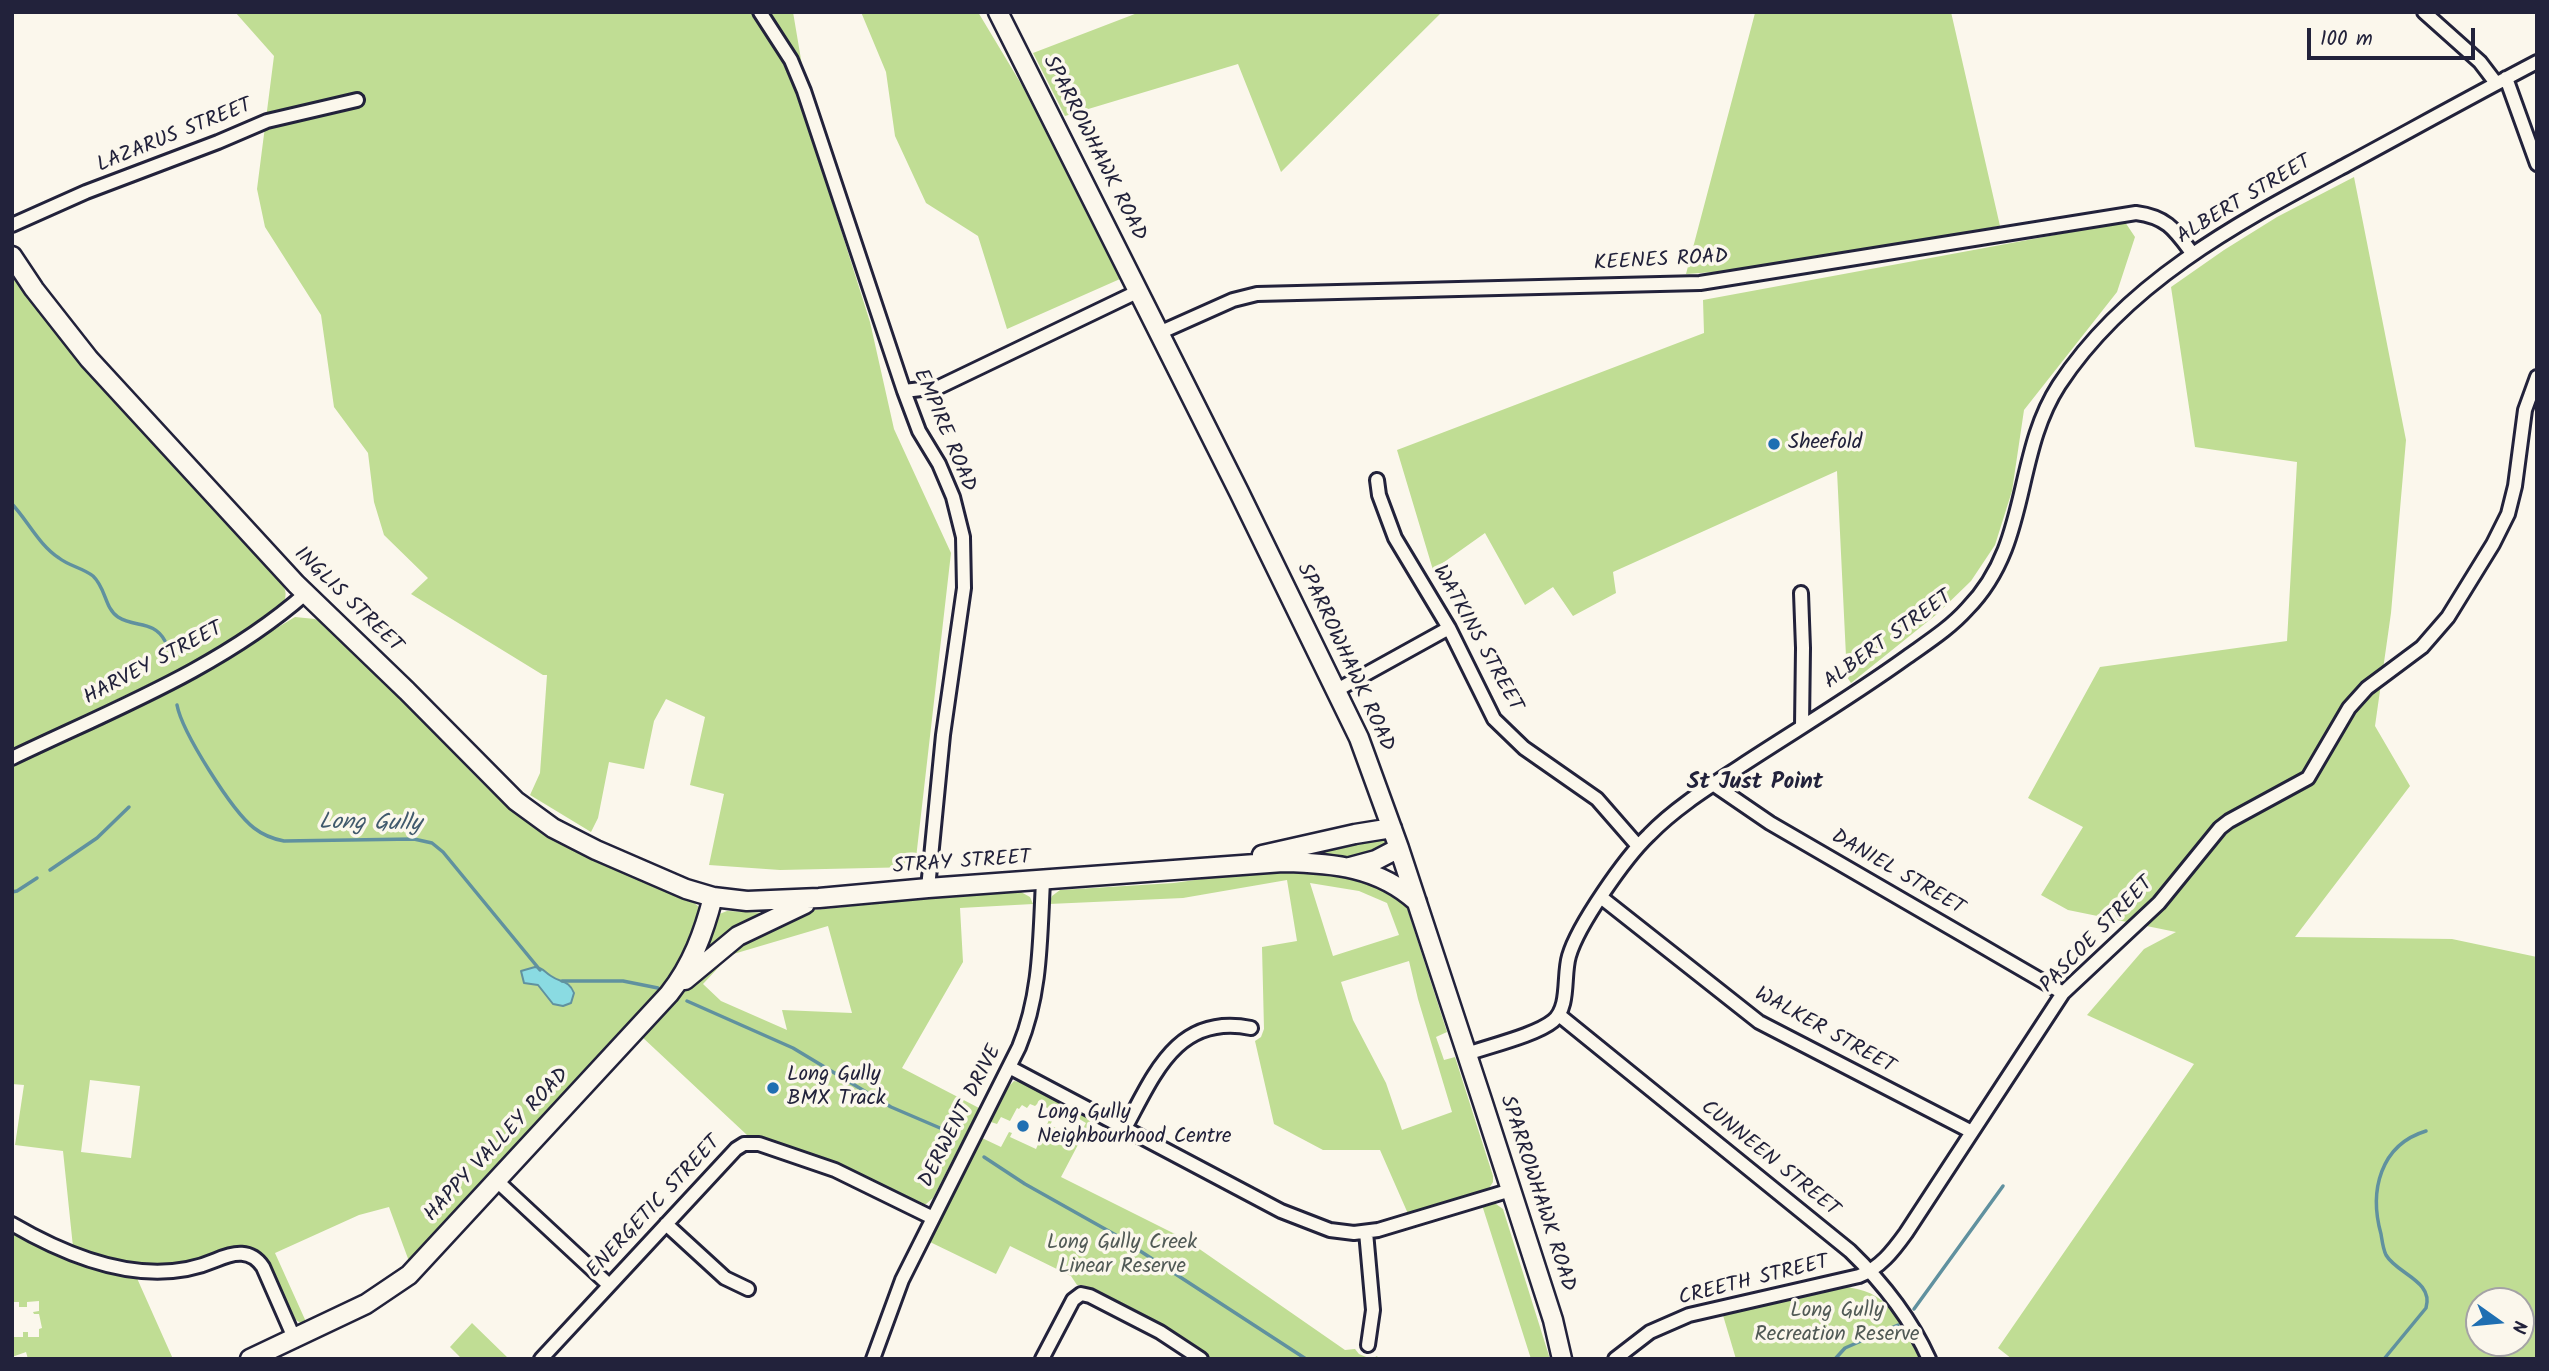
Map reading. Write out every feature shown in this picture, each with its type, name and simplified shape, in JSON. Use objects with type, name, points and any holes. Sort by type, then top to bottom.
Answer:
[{"type":"main road","name":"SPARROWHAWK ROAD","points":[[998,12],[1359,738],[1399,848],[1467,1054],[1563,1359]]},
{"type":"main road","name":"INGLIS STREET","points":[[12,256],[51,312],[95,367],[305,594],[407,691],[495,782],[536,816],[575,839],[666,881],[713,897]]},
{"type":"main road","name":"STRAY STREET","points":[[1214,867],[1392,828]]},
{"type":"main road","points":[[1349,867],[1376,860],[1399,848]]},
{"type":"main road","name":"STRAY STREET","points":[[713,897],[756,901],[819,898],[1283,862],[1349,867],[1388,880],[1417,902]]},
{"type":"main road","name":"HAPPY VALLEY ROAD","points":[[250,1359],[295,1340],[397,1285],[669,994],[696,950],[713,897]]},
{"type":"main road","points":[[669,994],[738,936],[767,920],[819,898]]},
{"type":"street","name":"EMPIRE ROAD","points":[[760,12],[791,60],[813,117],[904,391],[919,431],[939,464],[953,497],[963,537],[964,588],[943,736],[928,888]]},
{"type":"street","points":[[2424,12],[2501,81],[2537,164]]},
{"type":"street","name":"ALBERT STREET","points":[[1559,1015],[1570,955],[1584,923],[1638,846],[1668,817],[1713,784],[1926,644],[1953,623],[1978,598],[2005,553],[2035,437],[2045,409],[2073,366],[2106,328],[2154,282],[2192,253],[2255,214],[2537,62]]},
{"type":"street","name":"LAZARUS STREET","points":[[12,225],[86,192],[267,121],[357,100]]},
{"type":"street","name":"KEENES ROAD","points":[[1159,333],[1233,300],[1257,293],[1700,283],[2136,213],[2155,216],[2166,222],[2192,253]]},
{"type":"street","points":[[904,391],[939,387],[1139,291]]},
{"type":"street","name":"PASCOE STREET","points":[[1870,1272],[1885,1259],[1906,1233],[2063,993],[2159,903],[2220,828],[2308,778],[2349,708],[2367,688],[2421,647],[2440,628],[2493,544],[2508,514],[2515,486],[2525,410],[2537,377]]},
{"type":"street","name":"WATKINS STREET","points":[[1377,480],[1379,495],[1395,538],[1449,628],[1487,707],[1502,728],[1524,748],[1597,799],[1638,846]]},
{"type":"street","points":[[1801,593],[1802,726]]},
{"type":"street","name":"HARVEY STREET","points":[[12,758],[200,667],[272,622],[305,594]]},
{"type":"street","points":[[1337,690],[1449,628]]},
{"type":"street","name":"DANIEL STREET","points":[[1713,784],[1761,818],[2063,993]]},
{"type":"street","name":"DERWENT DRIVE","points":[[873,1359],[893,1301],[1025,1033],[1035,1000],[1043,881]]},
{"type":"street","name":"WALKER STREET","points":[[1602,898],[1759,1022],[1972,1132]]},
{"type":"street","points":[[1467,1054],[1540,1028],[1559,1015]]},
{"type":"street","name":"CUNNEEN STREET","points":[[1559,1015],[1838,1241],[1870,1272],[1915,1332],[1929,1359]]},
{"type":"street","points":[[1125,1128],[1158,1068],[1184,1040],[1216,1027],[1235,1025],[1251,1028]]},
{"type":"street","points":[[1009,1067],[1305,1223],[1342,1233],[1391,1227],[1511,1190]]},
{"type":"street","name":"ENERGETIC STREET","points":[[548,1356],[609,1285],[736,1149],[748,1143],[759,1144],[835,1170],[933,1218]]},
{"type":"street","points":[[497,1181],[609,1285]]},
{"type":"street","points":[[12,1224],[69,1252],[134,1270],[158,1273],[185,1271],[239,1253],[253,1256],[261,1264],[295,1340]]},
{"type":"street","points":[[666,1224],[725,1278],[748,1289]]},
{"type":"street","points":[[1366,1232],[1373,1310],[1368,1345]]},
{"type":"street","name":"CREETH STREET","points":[[1615,1359],[1650,1332],[1689,1315],[1870,1272]]},
{"type":"street","points":[[1042,1359],[1073,1300],[1081,1294],[1146,1324],[1201,1359]]},
{"type":"green space","points":[[235,12],[793,12],[817,154],[870,322],[894,429],[951,553],[915,867],[780,870],[709,865],[724,794],[690,785],[705,717],[666,699],[654,721],[644,769],[609,762],[598,818],[591,832],[530,795],[540,773],[547,675],[411,594],[428,578],[384,535],[374,502],[368,453],[334,407],[321,315],[265,227],[257,189],[274,56]]},
{"type":"green space","points":[[861,12],[978,12],[1023,87],[1120,279],[1007,329],[978,236],[926,203],[895,136],[886,72]]},
{"type":"green space","points":[[1140,12],[1442,12],[1281,172],[1238,64],[1065,116],[1033,53]]},
{"type":"green space","points":[[1951,12],[2000,226],[1741,270],[1686,274],[1755,13]]},
{"type":"green space","points":[[2354,177],[2406,440],[2391,613],[2375,726],[2410,786],[2295,937],[2452,939],[2537,957],[2537,1359],[2012,1359],[1998,1348],[2194,1064],[2087,1015],[2144,949],[2176,932],[2068,910],[2041,895],[2083,827],[2028,798],[2100,667],[2287,641],[2297,462],[2195,447],[2171,287],[2277,217]]},
{"type":"green space","points":[[2125,222],[2135,237],[2117,292],[2024,410],[2012,491],[1995,545],[1971,581],[1937,614],[1851,683],[1847,677],[1837,471],[1613,572],[1616,593],[1573,616],[1553,587],[1525,605],[1485,533],[1433,570],[1397,450],[1704,333],[1703,300]]},
{"type":"green space","points":[[12,273],[90,375],[281,582],[286,594],[283,604],[277,610],[203,658],[12,750]]},
{"type":"green space","points":[[295,617],[315,619],[327,626],[365,662],[484,785],[522,818],[561,843],[690,899],[700,908],[690,948],[664,990],[410,1264],[389,1207],[359,1215],[275,1253],[307,1324],[297,1321],[290,1313],[269,1266],[263,1256],[254,1249],[238,1246],[194,1263],[163,1266],[118,1260],[73,1247],[63,1151],[15,1145],[24,1085],[12,1084],[12,765],[212,667]],"holes":[[[90,1080],[140,1086],[131,1158],[81,1152]]]},
{"type":"green space","points":[[1383,840],[1388,844],[1357,861],[1300,856],[1300,853],[1362,841]]},
{"type":"green space","points":[[1306,869],[1362,878],[1388,889],[1407,908],[1447,1032],[1436,1037],[1444,1060],[1455,1057],[1493,1176],[1488,1190],[1409,1216],[1380,1150],[1323,1150],[1274,1124],[1255,1041],[1261,1037],[1264,1029],[1262,947],[1297,941],[1287,880],[1183,898],[1049,904],[1052,896],[1060,890],[1174,883],[1258,871]],"holes":[[[1310,883],[1359,891],[1387,903],[1399,935],[1333,956]],[[1409,961],[1452,1112],[1402,1130],[1386,1083],[1353,1020],[1341,982]]]},
{"type":"green space","points":[[1021,892],[1030,897],[1033,904],[960,908],[963,962],[902,1068],[979,1108],[933,1198],[926,1204],[917,1204],[834,1163],[747,1135],[641,1036],[722,953],[805,911],[960,895]],"holes":[[[828,926],[852,1013],[782,1010],[787,1030],[721,1001],[703,984],[730,955]]]},
{"type":"green space","points":[[727,911],[768,913],[702,956],[717,915]]},
{"type":"green space","name":"Long Gully Creek Linear Reserve","points":[[1014,1081],[1026,1083],[1069,1106],[1067,1113],[1059,1108],[1050,1125],[1077,1139],[1086,1123],[1076,1117],[1079,1112],[1092,1118],[1061,1177],[1185,1239],[1345,1350],[1355,1349],[1359,1354],[1371,1359],[1212,1359],[1152,1320],[1083,1285],[1077,1285],[1071,1276],[1010,1246],[996,1274],[930,1242],[982,1138],[1001,1147],[1009,1132],[1012,1133],[1010,1137],[1036,1149],[1053,1111],[1038,1103],[1035,1106],[1030,1104],[1027,1108],[1022,1105],[1017,1108],[1010,1121],[1001,1117],[997,1124],[991,1122],[1007,1088]]},
{"type":"green space","points":[[1488,1203],[1503,1209],[1550,1359],[1531,1359],[1482,1205]]},
{"type":"green space","points":[[12,1231],[46,1249],[136,1276],[173,1359],[28,1359],[26,1352],[12,1357],[12,1337],[23,1337],[23,1332],[28,1332],[28,1337],[39,1337],[39,1329],[42,1328],[39,1314],[33,1312],[39,1311],[39,1301],[27,1302],[27,1307],[19,1307],[19,1302],[12,1302]]},
{"type":"green space","name":"Long Gully Recreation Reserve","points":[[1841,1287],[1857,1289],[1882,1301],[1901,1321],[1923,1359],[1736,1359],[1722,1312]]},
{"type":"green space","points":[[472,1323],[509,1359],[462,1359],[450,1347]]},
{"type":"water","points":[[535,967],[570,986],[574,993],[571,1003],[563,1006],[553,1004],[538,985],[524,983],[521,971]]},
{"type":"waterway","name":"Long Gully","points":[[12,504],[52,553],[93,576],[118,617],[150,627],[161,634],[165,641]]},
{"type":"waterway","name":"Long Gully","points":[[177,705],[188,733],[209,770],[233,805],[254,828],[284,841],[414,839],[432,843],[443,852],[540,970]]},
{"type":"waterway","points":[[50,870],[97,838],[129,807]]},
{"type":"waterway","points":[[12,892],[37,878]]},
{"type":"waterway","name":"Long Gully","points":[[562,981],[623,981],[658,988]]},
{"type":"waterway","name":"Long Gully","points":[[687,1001],[793,1048],[891,1107],[954,1134]]},
{"type":"waterway","points":[[2384,1359],[2426,1308],[2427,1299],[2420,1284],[2386,1255],[2376,1202],[2378,1186],[2388,1158],[2410,1138],[2426,1131]]},
{"type":"waterway","name":"Long Gully","points":[[984,1157],[1025,1184],[1114,1234],[1306,1359]]},
{"type":"waterway","points":[[1914,1309],[2003,1186]]},
{"type":"waterway","points":[[1835,1359],[1845,1348],[1898,1325]]},
{"type":"place","name":"Sheefold","points":[[1774,444]]},
{"type":"place","name":"Long Gully BMX Track","points":[[773,1088]]},
{"type":"place","name":"Long Gully Neighbourhood Centre","points":[[1023,1126]]},
{"type":"district","name":"St Just Point","points":[[1755,784]]}]
